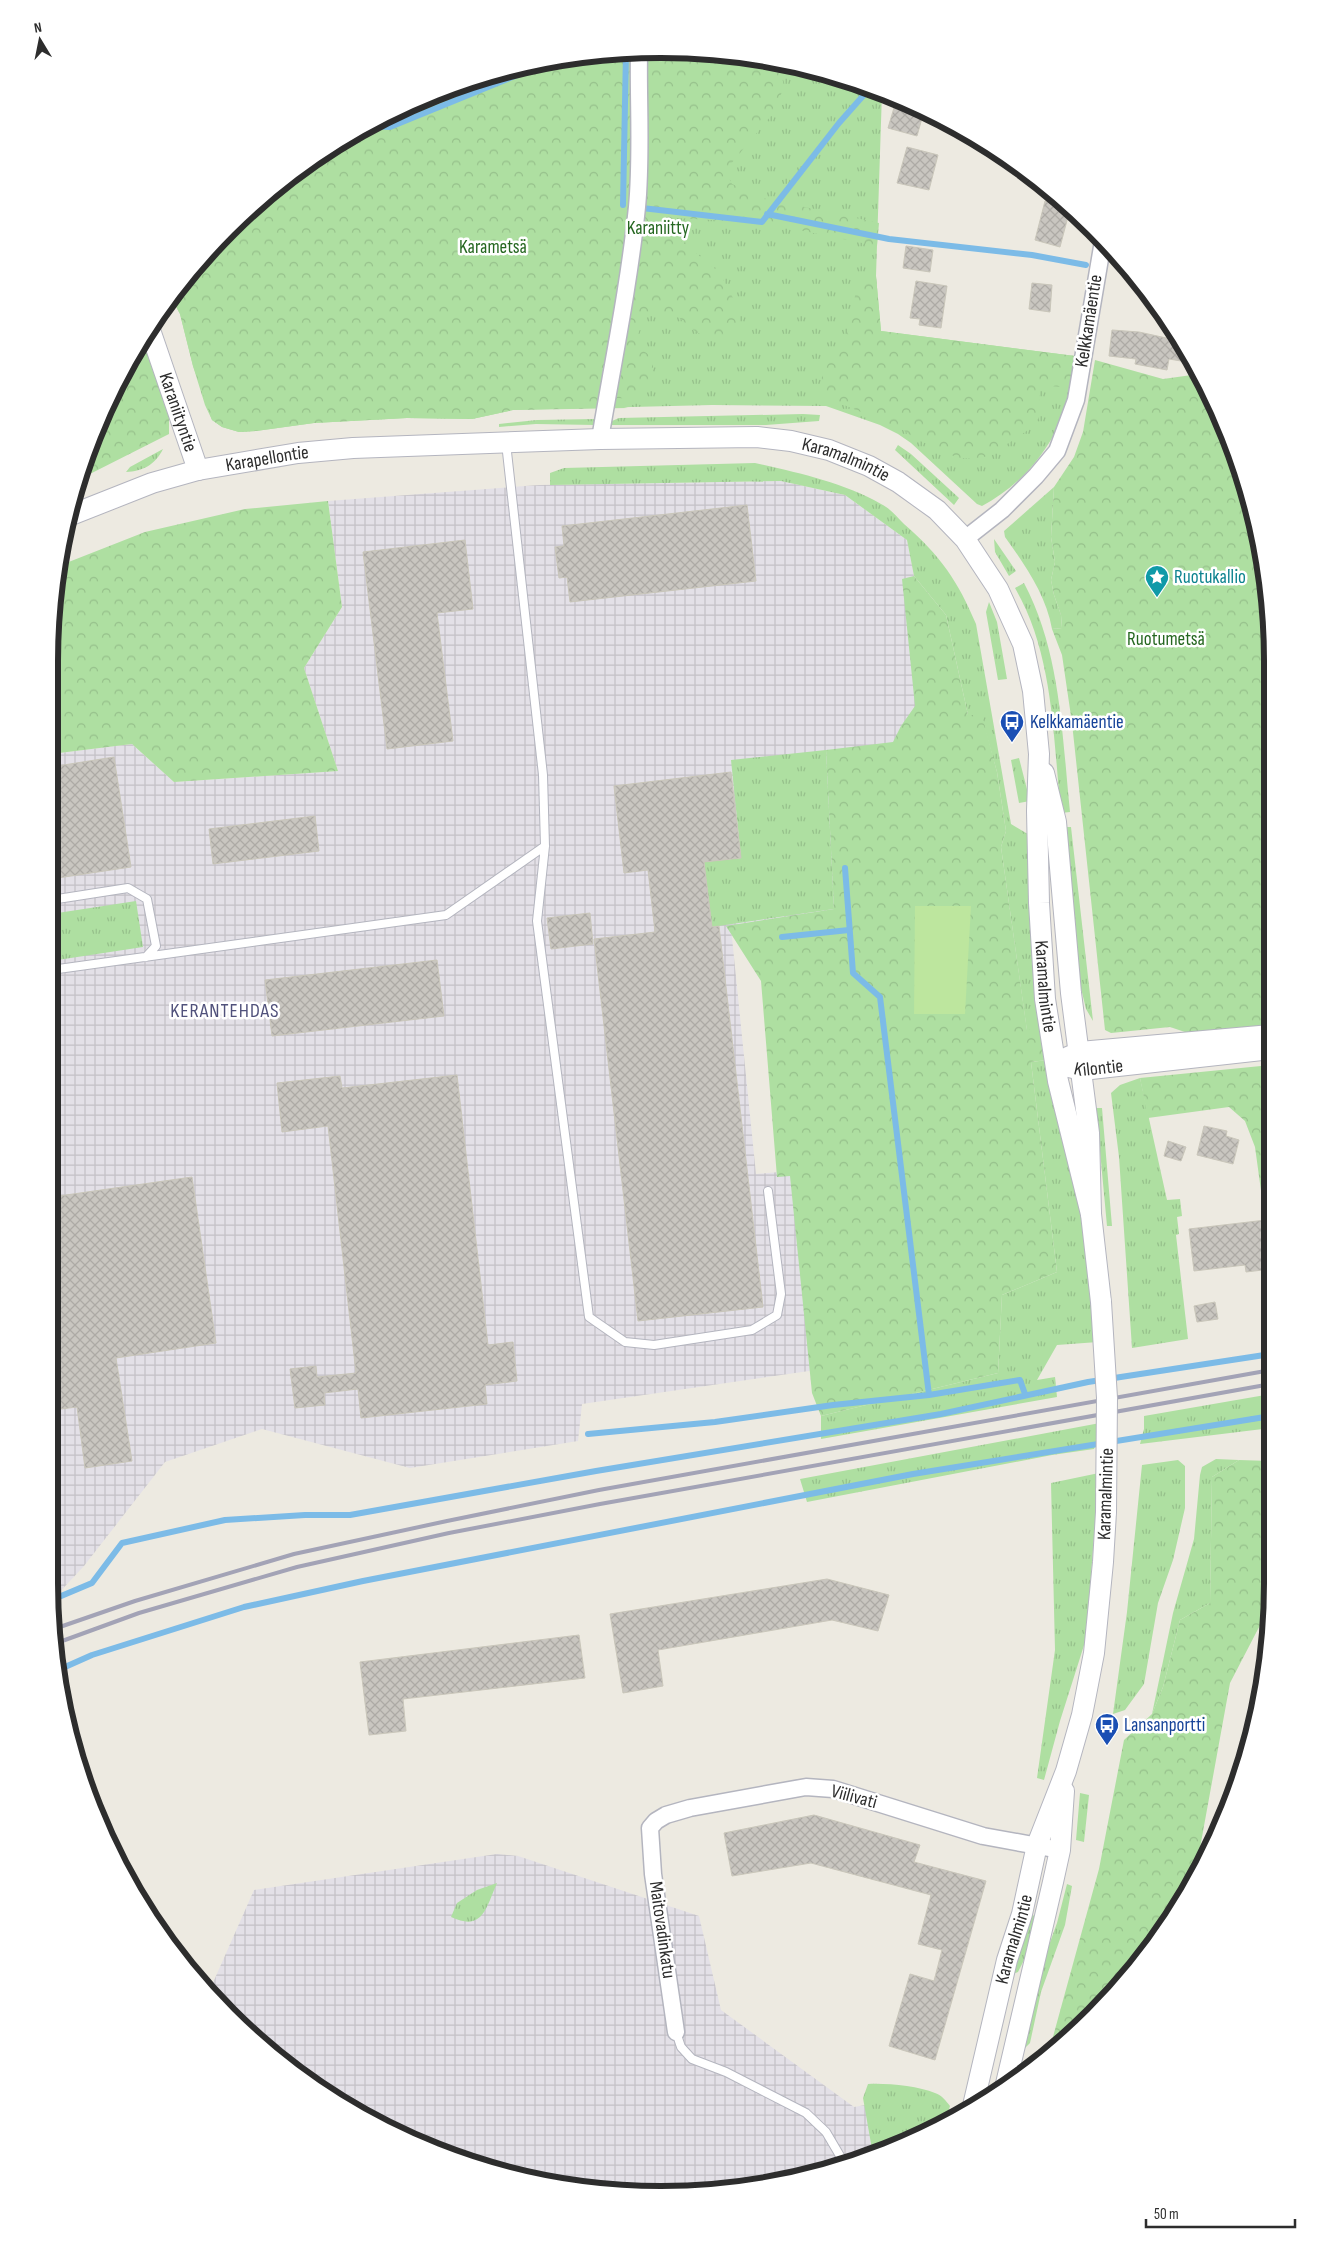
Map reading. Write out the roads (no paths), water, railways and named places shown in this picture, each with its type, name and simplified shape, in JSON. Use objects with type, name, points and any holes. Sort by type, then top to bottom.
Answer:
[{"type":"street","points":[[600,439],[620,325],[637,206],[640,156],[639,59]]},
{"type":"street","name":"Kelkkamäentie","points":[[965,539],[1002,510],[1057,452],[1076,400],[1101,249]]},
{"type":"street","name":"Karaniityntie","points":[[152,337],[198,470]]},
{"type":"street","name":"Karamalmintie","points":[[470,444],[600,439],[757,438],[791,441],[829,450],[869,466],[898,482],[937,510],[965,539],[998,588],[1023,644],[1033,691],[1039,754],[1037,811],[1041,941],[1045,999],[1055,1063],[1091,1214]]},
{"type":"street","name":"Karapellontie","points":[[76,513],[152,484],[198,470],[298,453],[353,448],[470,444]]},
{"type":"street","name":"Karamalmintie","points":[[975,2098],[1007,1960],[1022,1914],[1037,1845],[1066,1771],[1082,1715],[1094,1653],[1106,1512],[1107,1406],[1101,1302],[1091,1214],[1089,1133],[1070,993],[1056,822],[1039,754]]},
{"type":"street","name":"Kilontie","points":[[1080,1061],[1264,1035]]},
{"type":"street","name":"Kilontie","points":[[1055,1063],[1264,1049]]},
{"type":"street","name":"Karamalmintie","points":[[1008,2077],[1060,1850],[1066,1771]]},
{"type":"street","name":"Viilivati","points":[[650,1828],[656,1821],[666,1815],[690,1808],[806,1787],[833,1789],[983,1836],[1060,1850]]},
{"type":"street","name":"Maitovadinkatu","points":[[650,1828],[653,1874],[676,2032]]},
{"type":"lane","points":[[506,442],[543,775],[545,846],[537,921],[589,1317],[625,1342],[654,1346],[752,1330],[778,1315],[780,1294],[768,1191]]},
{"type":"lane","points":[[58,969],[446,915],[545,846]]},
{"type":"lane","points":[[58,899],[128,888],[147,899],[156,946],[146,957]]},
{"type":"lane","points":[[676,2032],[681,2047],[692,2059],[726,2072],[806,2113],[826,2132],[841,2158]]},
{"type":"waterway","points":[[623,205],[626,59]]},
{"type":"waterway","points":[[390,127],[518,75]]},
{"type":"waterway","points":[[642,208],[762,222],[839,123],[865,94]]},
{"type":"waterway","points":[[381,127],[390,127],[391,121]]},
{"type":"waterway","points":[[767,214],[889,239],[1032,255],[1086,265]]},
{"type":"waterway","points":[[845,868],[853,973],[880,997],[929,1395]]},
{"type":"waterway","points":[[782,937],[849,930]]},
{"type":"waterway","points":[[58,1597],[92,1583],[122,1543],[225,1520],[305,1515],[350,1515],[596,1471],[941,1414],[1088,1382],[1264,1355]]},
{"type":"waterway","points":[[588,1434],[715,1422],[833,1405],[929,1395],[1020,1380],[1025,1394]]},
{"type":"waterway","points":[[64,1668],[92,1655],[244,1607],[363,1581],[913,1474],[1264,1417]]},
{"type":"railway","points":[[59,1627],[135,1601],[294,1554],[447,1521],[599,1490],[1264,1371]]},
{"type":"railway","points":[[61,1641],[139,1613],[297,1567],[449,1533],[600,1504],[1264,1385]]},
{"type":"place","name":"Ruotukallio","points":[[1157,598]]},
{"type":"place","name":"Kelkkamäentie","points":[[1012,743]]},
{"type":"place","name":"Lansanportti","points":[[1107,1746]]},
{"type":"district","name":"KERANTEHDAS","points":[[225,1011]]},
{"type":"park label","name":"Karaniitty","points":[[658,228]]},
{"type":"park label","name":"Karametsä","points":[[493,247]]},
{"type":"park label","name":"Ruotumetsä","points":[[1166,639]]}]
